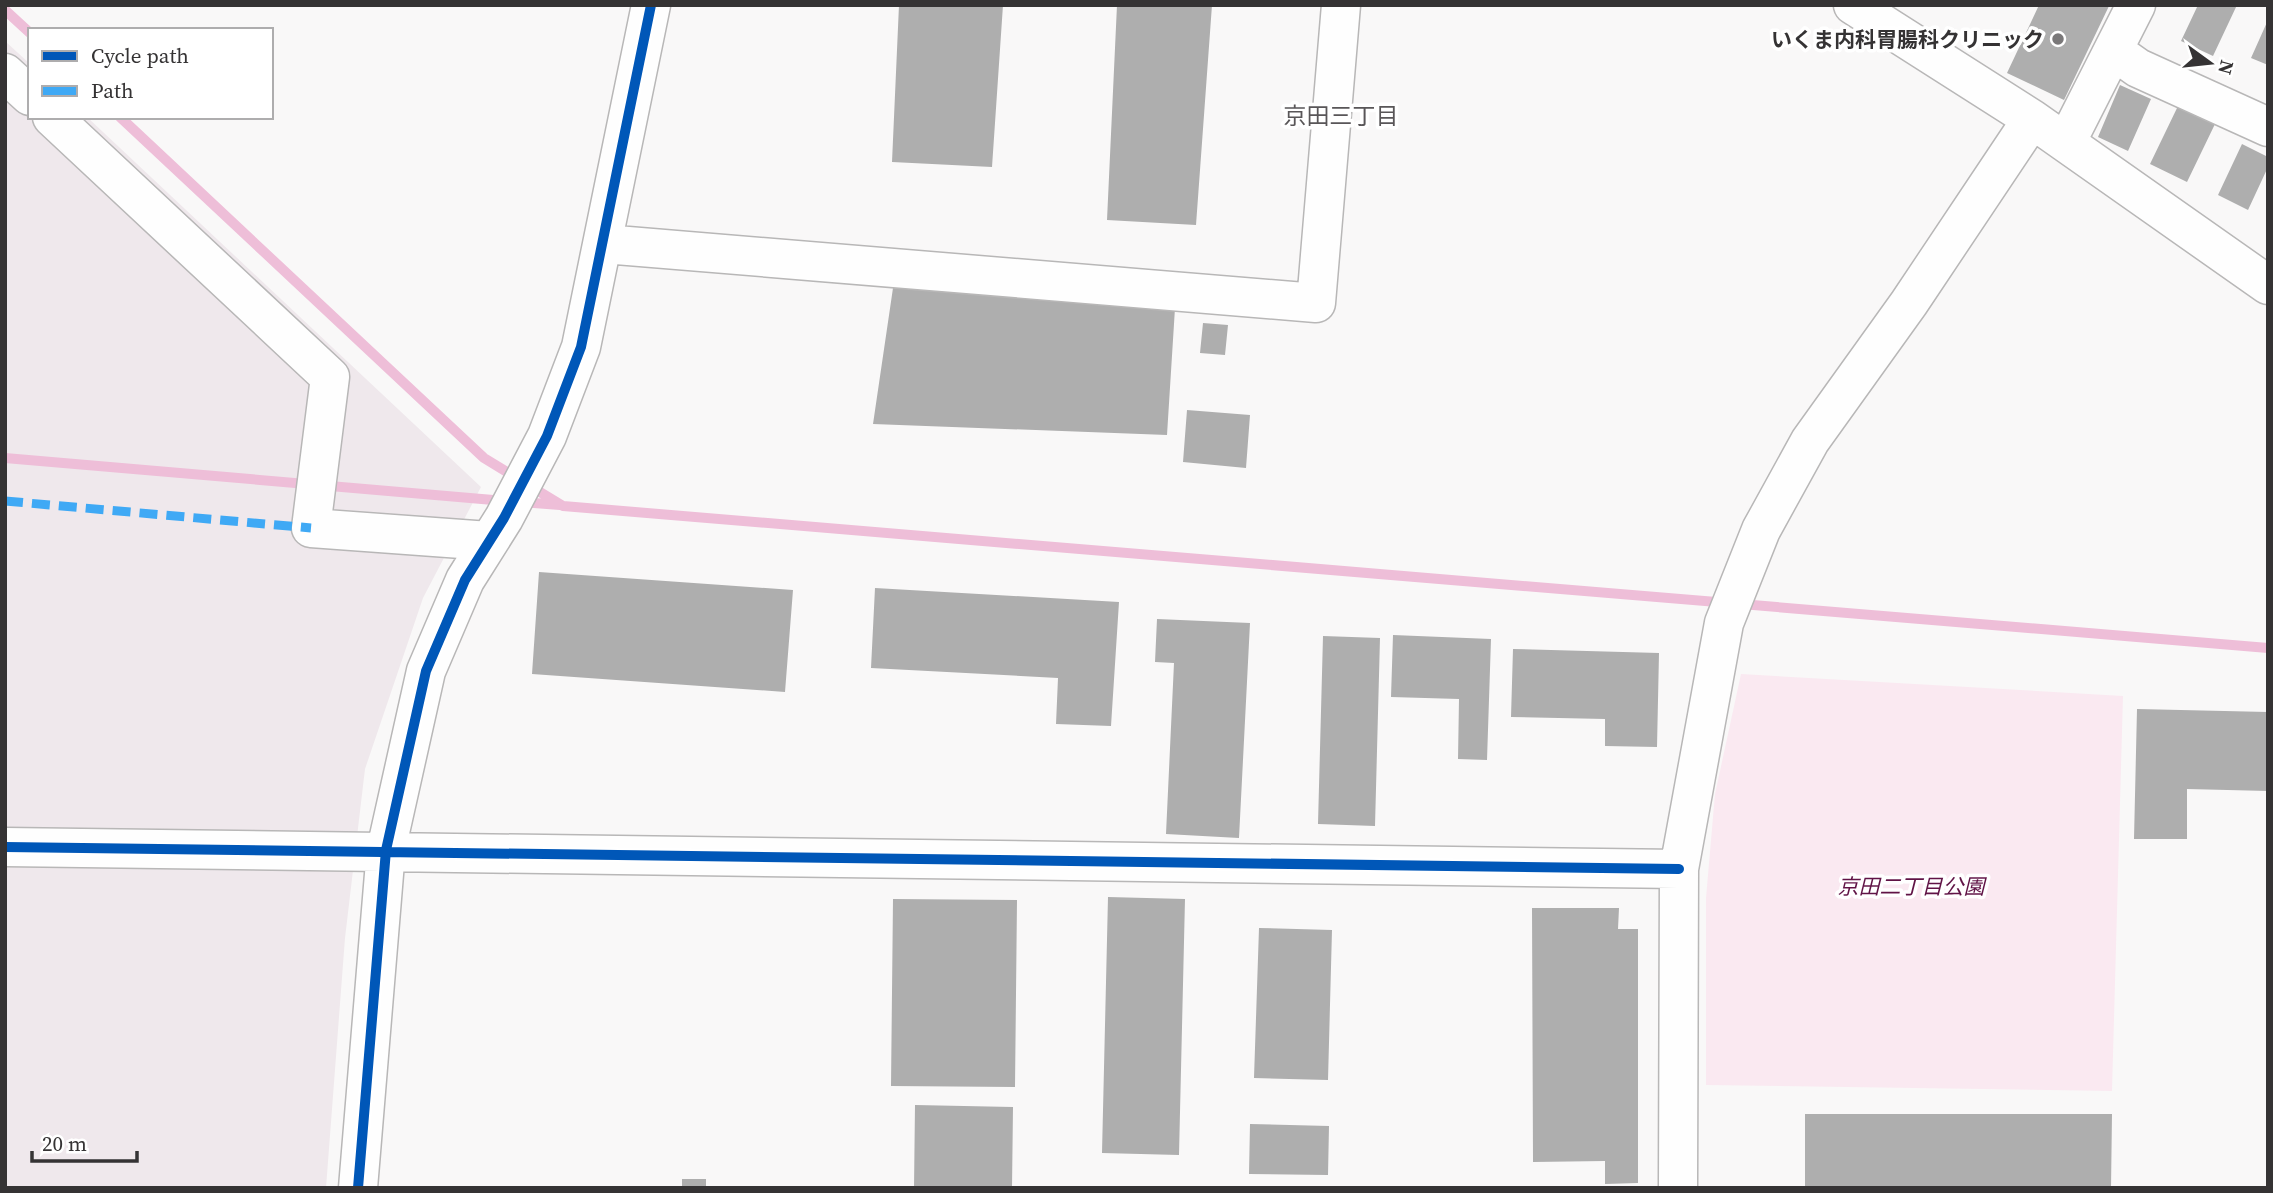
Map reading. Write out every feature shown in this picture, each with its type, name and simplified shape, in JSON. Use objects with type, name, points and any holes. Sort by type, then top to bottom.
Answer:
[{"type":"street","points":[[358,1188],[386,850],[426,671],[465,580],[497,529],[547,436],[581,347],[651,5]]},
{"type":"street","points":[[604,244],[1317,303],[1341,5]]},
{"type":"street","points":[[1853,5],[2032,119],[2268,285]]},
{"type":"street","points":[[2066,143],[2136,5]]},
{"type":"street","points":[[2114,51],[2138,68],[2268,127]]},
{"type":"street","points":[[5,73],[28,94]]},
{"type":"street","points":[[54,119],[330,377],[312,528],[497,529]]},
{"type":"street","points":[[1678,1188],[1679,869],[1731,604],[1761,530],[1810,441],[1909,303],[2032,119]]},
{"type":"street","points":[[5,847],[1679,869]]},
{"type":"shaded area","points":[[5,41],[28,62],[28,119],[89,119],[481,487],[423,598],[365,769],[345,938],[326,1188],[5,1188]]},
{"type":"green space","name":"京田二丁目公園","points":[[1741,674],[2123,696],[2112,1091],[1706,1085],[1706,898],[1715,794]]},
{"type":"building","points":[[899,5],[1003,5],[992,167],[892,162]]},
{"type":"building","points":[[1117,5],[1212,5],[1196,225],[1107,220]]},
{"type":"building","name":"いくま内科胃腸科クリニック","points":[[2039,5],[2109,6],[2064,100],[2007,73]]},
{"type":"building","points":[[2198,5],[2237,5],[2213,56],[2181,41]]},
{"type":"building","points":[[2268,20],[2268,65],[2251,58]]},
{"type":"building","points":[[2120,85],[2151,99],[2128,151],[2098,137]]},
{"type":"building","points":[[2178,106],[2215,124],[2187,182],[2150,164]]},
{"type":"building","points":[[2242,144],[2268,157],[2268,167],[2248,210],[2218,195]]},
{"type":"building","points":[[893,288],[1175,308],[1167,435],[873,424]]},
{"type":"building","points":[[1203,323],[1228,325],[1225,355],[1200,353]]},
{"type":"building","points":[[1187,410],[1250,415],[1246,468],[1183,462]]},
{"type":"building","points":[[539,572],[793,590],[785,692],[532,674]]},
{"type":"building","points":[[875,588],[1119,602],[1111,726],[1056,724],[1058,678],[871,668]]},
{"type":"building","points":[[1157,619],[1250,623],[1239,838],[1166,834],[1174,663],[1155,662]]},
{"type":"building","points":[[1393,635],[1491,639],[1487,760],[1458,759],[1459,699],[1391,697]]},
{"type":"building","points":[[1323,636],[1380,638],[1375,826],[1318,824]]},
{"type":"building","points":[[1513,649],[1659,653],[1657,747],[1605,746],[1605,719],[1511,717]]},
{"type":"building","points":[[2137,709],[2268,712],[2268,791],[2187,789],[2187,839],[2134,839]]},
{"type":"building","points":[[1108,897],[1185,899],[1179,1155],[1102,1153]]},
{"type":"building","points":[[893,899],[1017,900],[1015,1087],[891,1086]]},
{"type":"building","points":[[1532,908],[1619,908],[1618,929],[1638,929],[1638,1183],[1605,1184],[1605,1161],[1533,1162]]},
{"type":"building","points":[[1259,928],[1332,930],[1328,1080],[1254,1078]]},
{"type":"building","points":[[915,1105],[1013,1107],[1012,1188],[914,1188]]},
{"type":"building","points":[[1805,1114],[2112,1114],[2111,1188],[1805,1188]]},
{"type":"building","points":[[1250,1124],[1329,1126],[1328,1175],[1249,1174]]},
{"type":"building","points":[[682,1179],[706,1179],[706,1188],[682,1188]]},
{"type":"waterway","points":[[5,10],[28,31]]},
{"type":"waterway","points":[[122,119],[484,458],[563,506],[2268,648]]},
{"type":"waterway","points":[[5,458],[505,501]]},
{"type":"waterway","points":[[521,502],[560,505]]},
{"type":"marked path","points":[[5,501],[311,528]]},
{"type":"cycle path","points":[[358,1188],[386,850],[426,671],[465,580],[504,518],[547,436],[581,347],[651,5]]},
{"type":"cycle path","points":[[5,847],[1679,869]]},
{"type":"place","name":"いくま内科胃腸科クリニック","points":[[2058,39]]},
{"type":"district","name":"京田三丁目","points":[[1341,116]]}]
